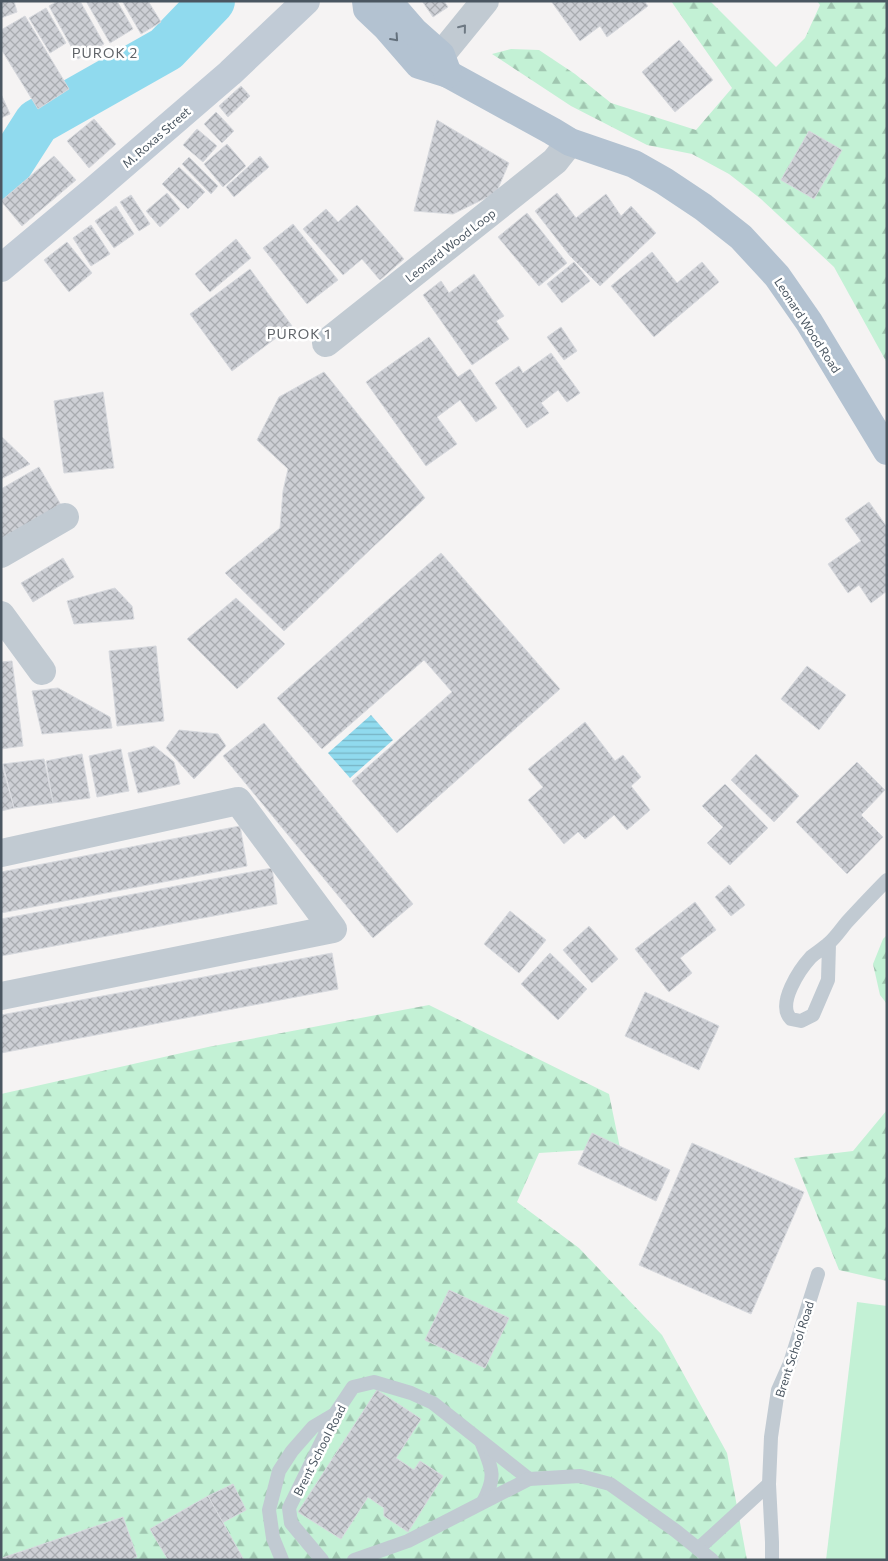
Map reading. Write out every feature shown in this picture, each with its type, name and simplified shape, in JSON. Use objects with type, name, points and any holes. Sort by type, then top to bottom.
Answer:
[{"type":"main road","name":"M. Roxas Street","points":[[1,268],[230,73],[306,1]]},
{"type":"main road","name":"Leonard Wood Road","points":[[366,1],[367,9],[386,27],[419,65],[445,64]]},
{"type":"main road","name":"Leonard Wood Road","points":[[388,1],[445,64],[570,142],[634,164],[664,181],[703,207],[741,237],[777,276],[809,322],[887,451]]},
{"type":"street","points":[[445,64],[485,1]]},
{"type":"street","name":"Leonard Wood Loop","points":[[326,343],[555,161],[570,142]]},
{"type":"street","points":[[1,554],[65,517]]},
{"type":"street","points":[[1,615],[42,671]]},
{"type":"street","points":[[1,853],[238,801],[333,929],[1,996]]},
{"type":"lane","points":[[829,944],[830,970],[828,980],[813,1015],[807,1019],[791,1019],[786,1011],[786,1004],[792,986],[803,967],[819,950],[829,944],[846,923],[887,880]]},
{"type":"lane","name":"Brent School Road","points":[[772,1560],[769,1484],[771,1437],[778,1390],[790,1363],[818,1274]]},
{"type":"lane","name":"Brent School Road","points":[[322,1560],[291,1523],[289,1508],[335,1414],[353,1387],[374,1382],[411,1393],[433,1404],[529,1479]]},
{"type":"lane","points":[[282,1560],[273,1538],[269,1510],[280,1471],[292,1451],[312,1427],[335,1414]]},
{"type":"lane","points":[[481,1442],[492,1469],[491,1487],[483,1502]]},
{"type":"lane","points":[[354,1560],[408,1541],[529,1479],[580,1476],[610,1484],[676,1531],[712,1560]]},
{"type":"lane","points":[[698,1549],[769,1484]]},
{"type":"green space","points":[[671,1],[710,1],[776,67],[805,38],[820,5],[817,1],[887,1],[887,363],[834,267],[761,199],[729,174],[692,154],[647,145],[571,106],[492,54],[511,49],[539,50],[575,74],[611,103],[696,130],[732,88]]},
{"type":"green space","points":[[887,935],[887,1004],[880,995],[873,964],[883,939]]},
{"type":"green space","points":[[429,1005],[609,1094],[620,1148],[539,1153],[517,1202],[579,1248],[662,1335],[727,1453],[747,1560],[1,1560],[1,1094],[208,1047]]},
{"type":"green space","points":[[887,1110],[887,1281],[839,1270],[794,1158],[853,1151]]},
{"type":"green space","points":[[857,1302],[887,1306],[887,1560],[826,1560]]},
{"type":"water","points":[[371,715],[393,740],[350,778],[328,753]]},
{"type":"building","points":[[1,1],[14,1],[17,12],[1,18]]},
{"type":"building","points":[[58,1],[80,1],[104,44],[78,59],[49,6]]},
{"type":"building","points":[[86,1],[117,1],[133,29],[110,43]]},
{"type":"building","points":[[122,1],[148,1],[161,22],[141,34]]},
{"type":"building","points":[[422,1],[444,1],[448,7],[433,17]]},
{"type":"building","points":[[551,1],[644,1],[648,6],[607,37],[600,26],[580,41]]},
{"type":"building","points":[[46,8],[66,43],[50,53],[29,18]]},
{"type":"building","points":[[25,16],[69,89],[38,109],[1,49],[1,30]]},
{"type":"building","points":[[679,40],[713,80],[675,112],[642,72]]},
{"type":"building","points":[[241,86],[250,96],[228,117],[219,106]]},
{"type":"building","points":[[1,94],[10,114],[1,118]]},
{"type":"building","points":[[216,112],[234,131],[222,143],[204,124]]},
{"type":"building","points":[[94,119],[116,144],[89,168],[67,141]]},
{"type":"building","points":[[437,120],[509,163],[496,193],[453,214],[414,211]]},
{"type":"building","points":[[197,129],[217,146],[203,162],[183,145]]},
{"type":"building","points":[[809,131],[842,150],[814,199],[781,180]]},
{"type":"building","points":[[227,144],[246,166],[223,187],[204,164]]},
{"type":"building","points":[[54,156],[76,180],[22,226],[1,201]]},
{"type":"building","points":[[260,156],[269,167],[234,197],[226,187]]},
{"type":"building","points":[[189,157],[218,186],[211,194],[182,164]]},
{"type":"building","points":[[179,167],[205,192],[188,209],[162,184]]},
{"type":"building","points":[[167,193],[180,209],[160,227],[146,211]]},
{"type":"building","points":[[557,193],[576,218],[606,194],[621,216],[631,206],[656,233],[600,286],[570,256],[535,211]]},
{"type":"building","points":[[131,195],[150,224],[139,231],[120,202]]},
{"type":"building","points":[[357,205],[404,259],[380,280],[362,259],[343,275],[303,229],[326,209],[338,222]]},
{"type":"building","points":[[116,206],[134,234],[114,248],[95,221]]},
{"type":"building","points":[[527,213],[567,263],[539,286],[498,237]]},
{"type":"building","points":[[293,224],[338,280],[307,304],[263,248]]},
{"type":"building","points":[[91,225],[110,254],[91,266],[73,238]]},
{"type":"building","points":[[236,239],[251,258],[210,292],[195,274]]},
{"type":"building","points":[[67,242],[92,273],[69,292],[44,260]]},
{"type":"building","points":[[652,252],[677,283],[702,262],[719,282],[654,337],[611,286]]},
{"type":"building","points":[[574,262],[590,281],[562,303],[547,284]]},
{"type":"building","points":[[250,269],[292,326],[232,371],[190,314]]},
{"type":"building","points":[[474,274],[504,316],[496,321],[509,339],[472,365],[423,295],[441,281],[449,293]]},
{"type":"building","points":[[561,327],[577,351],[564,360],[547,337]]},
{"type":"building","points":[[429,337],[458,377],[470,369],[497,408],[476,422],[460,400],[437,417],[457,444],[426,466],[366,382]]},
{"type":"building","points":[[551,353],[580,393],[567,402],[558,390],[541,403],[549,413],[527,428],[495,383],[519,366],[523,373]]},
{"type":"building","points":[[324,372],[425,498],[284,631],[225,573],[280,528],[283,491],[288,469],[257,440],[279,397]]},
{"type":"building","points":[[103,392],[114,468],[64,473],[54,401]]},
{"type":"building","points":[[1,436],[30,464],[1,479]]},
{"type":"building","points":[[39,467],[65,512],[1,548],[1,489]]},
{"type":"building","points":[[869,502],[887,527],[887,591],[871,603],[859,585],[848,593],[828,564],[861,541],[845,519]]},
{"type":"building","points":[[441,553],[560,689],[397,833],[352,781],[452,692],[424,660],[322,749],[277,698]]},
{"type":"building","points":[[63,558],[74,577],[33,602],[21,583]]},
{"type":"building","points":[[115,588],[132,606],[134,619],[74,624],[67,601]]},
{"type":"building","points":[[236,598],[285,644],[237,689],[187,639]]},
{"type":"building","points":[[156,646],[164,721],[117,726],[109,651]]},
{"type":"building","points":[[12,661],[23,746],[1,749],[1,662]]},
{"type":"building","points":[[807,666],[846,695],[819,730],[781,699]]},
{"type":"building","points":[[58,688],[110,717],[112,728],[42,734],[32,691]]},
{"type":"building","points":[[585,722],[615,761],[623,755],[641,777],[631,786],[650,810],[627,830],[614,815],[585,839],[578,832],[564,844],[528,800],[543,787],[528,769]]},
{"type":"building","points":[[264,723],[413,904],[373,938],[223,756]]},
{"type":"building","points":[[179,730],[218,734],[226,746],[194,779],[166,748]]},
{"type":"building","points":[[154,746],[174,762],[180,784],[138,793],[128,753]]},
{"type":"building","points":[[121,749],[129,791],[97,797],[89,756]]},
{"type":"building","points":[[82,754],[90,798],[53,803],[46,761]]},
{"type":"building","points":[[756,754],[799,796],[774,822],[731,780]]},
{"type":"building","points":[[44,759],[53,803],[14,808],[3,764]]},
{"type":"building","points":[[1,762],[14,808],[1,811]]},
{"type":"building","points":[[857,762],[885,790],[861,815],[883,837],[847,874],[796,822]]},
{"type":"building","points":[[725,784],[768,828],[730,865],[707,843],[723,827],[702,806]]},
{"type":"building","points":[[240,826],[247,866],[1,913],[1,872]]},
{"type":"building","points":[[272,868],[277,904],[1,956],[1,919]]},
{"type":"building","points":[[729,885],[745,905],[731,916],[715,897]]},
{"type":"building","points":[[695,902],[716,930],[680,958],[692,973],[669,992],[635,949]]},
{"type":"building","points":[[510,911],[546,940],[519,973],[484,944]]},
{"type":"building","points":[[589,926],[618,959],[592,983],[563,950]]},
{"type":"building","points":[[332,953],[338,989],[1,1053],[1,1015]]},
{"type":"building","points":[[550,953],[587,989],[558,1020],[521,984]]},
{"type":"building","points":[[645,992],[719,1026],[699,1070],[625,1036]]},
{"type":"building","points":[[592,1133],[670,1170],[656,1201],[578,1164]]},
{"type":"building","points":[[692,1143],[804,1192],[751,1314],[639,1265]]},
{"type":"building","points":[[449,1290],[509,1318],[485,1368],[425,1340]]},
{"type":"building","points":[[377,1390],[421,1419],[396,1458],[414,1470],[420,1461],[443,1476],[408,1532],[384,1516],[384,1508],[368,1497],[341,1539],[298,1512]]},
{"type":"building","points":[[233,1484],[246,1510],[222,1523],[208,1496]]},
{"type":"building","points":[[208,1496],[244,1560],[168,1560],[150,1529]]},
{"type":"building","points":[[123,1517],[137,1557],[130,1560],[2,1560],[2,1558]]},
{"type":"waterway","points":[[1,178],[37,122],[166,49],[212,1]]},
{"type":"district","name":"PUROK 2","points":[[105,52]]},
{"type":"district","name":"PUROK 1","points":[[299,333]]}]
